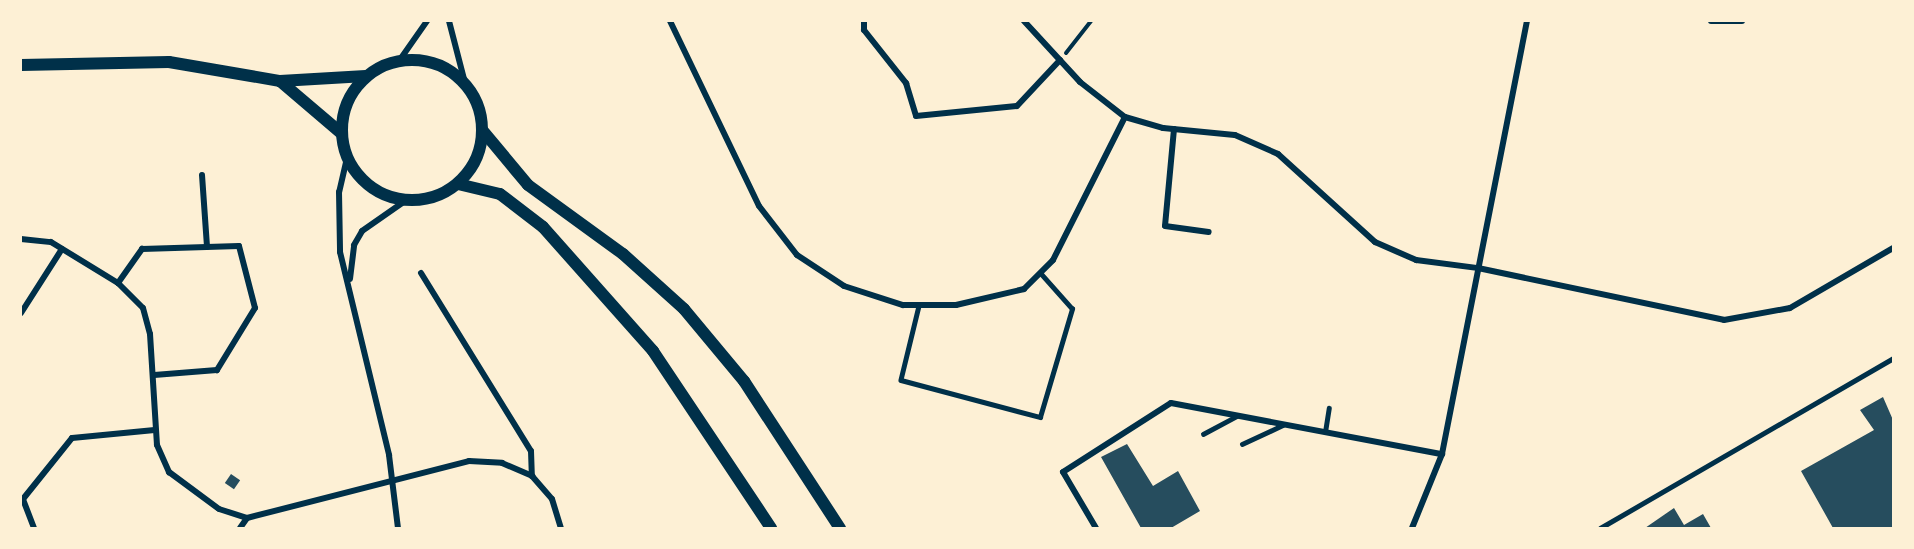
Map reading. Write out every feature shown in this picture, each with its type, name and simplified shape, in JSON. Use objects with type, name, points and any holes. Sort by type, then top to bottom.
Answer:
[{"type":"main road","points":[[21,65],[169,63],[280,81],[366,76],[399,61],[446,68],[465,83],[475,98],[483,131],[528,185],[623,254],[684,309],[744,381],[840,528]]},
{"type":"main road","points":[[366,76],[352,92],[341,133],[347,158],[370,187],[405,201],[424,200],[458,184],[476,160],[483,131]]},
{"type":"main road","points":[[280,81],[341,133]]},
{"type":"main road","points":[[458,184],[500,194],[558,244],[652,351],[771,528]]},
{"type":"street","points":[[399,61],[427,21]]},
{"type":"street","points":[[449,21],[465,83]]},
{"type":"street","points":[[669,21],[759,206],[797,255],[844,286],[919,306],[956,305],[1024,289],[1053,260],[1125,117]]},
{"type":"street","points":[[864,21],[864,30],[906,83],[916,116],[1017,106],[1060,60]]},
{"type":"street","points":[[1024,21],[1060,60],[1125,117],[1174,129],[1235,135],[1278,154],[1375,242],[1416,260],[1478,268],[1724,320],[1790,308],[1893,248]]},
{"type":"street","points":[[1412,528],[1442,454],[1527,21]]},
{"type":"street","points":[[1711,21],[1742,21]]},
{"type":"street","points":[[1174,129],[1165,226],[1209,232]]},
{"type":"street","points":[[347,158],[339,220],[349,283],[392,478],[398,528]]},
{"type":"street","points":[[201,175],[207,247]]},
{"type":"street","points":[[349,283],[354,245],[362,231],[405,201]]},
{"type":"street","points":[[21,239],[62,249],[118,283],[143,308],[154,375],[155,430],[170,472],[185,487],[247,518]]},
{"type":"street","points":[[118,283],[142,249],[239,246],[255,308],[216,370],[154,375]]},
{"type":"street","points":[[21,313],[62,249]]},
{"type":"street","points":[[421,273],[531,451],[532,476]]},
{"type":"street","points":[[1600,528],[1893,358]]},
{"type":"street","points":[[1096,528],[1063,472],[1171,403],[1442,454]]},
{"type":"street","points":[[34,528],[23,500],[72,438],[155,430]]},
{"type":"street","points":[[240,528],[247,518],[392,478],[469,461],[502,463],[532,476],[552,499],[561,528]]},
{"type":"lane","points":[[919,306],[901,380],[1040,417],[1072,309],[1040,273]]},
{"type":"lane","points":[[1325,432],[1329,408]]},
{"type":"lane","points":[[1203,434],[1237,416]]},
{"type":"lane","points":[[1242,444],[1283,425]]},
{"type":"path","points":[[1060,60],[1091,21]]},
{"type":"building","points":[[1883,397],[1893,420],[1893,528],[1833,528],[1801,471],[1874,430],[1860,410]]},
{"type":"building","points":[[1127,444],[1153,486],[1178,471],[1200,511],[1171,528],[1141,528],[1101,457]]},
{"type":"building","points":[[231,474],[240,480],[234,489],[225,483]]},
{"type":"building","points":[[1674,508],[1684,525],[1703,514],[1711,528],[1645,528]]}]
